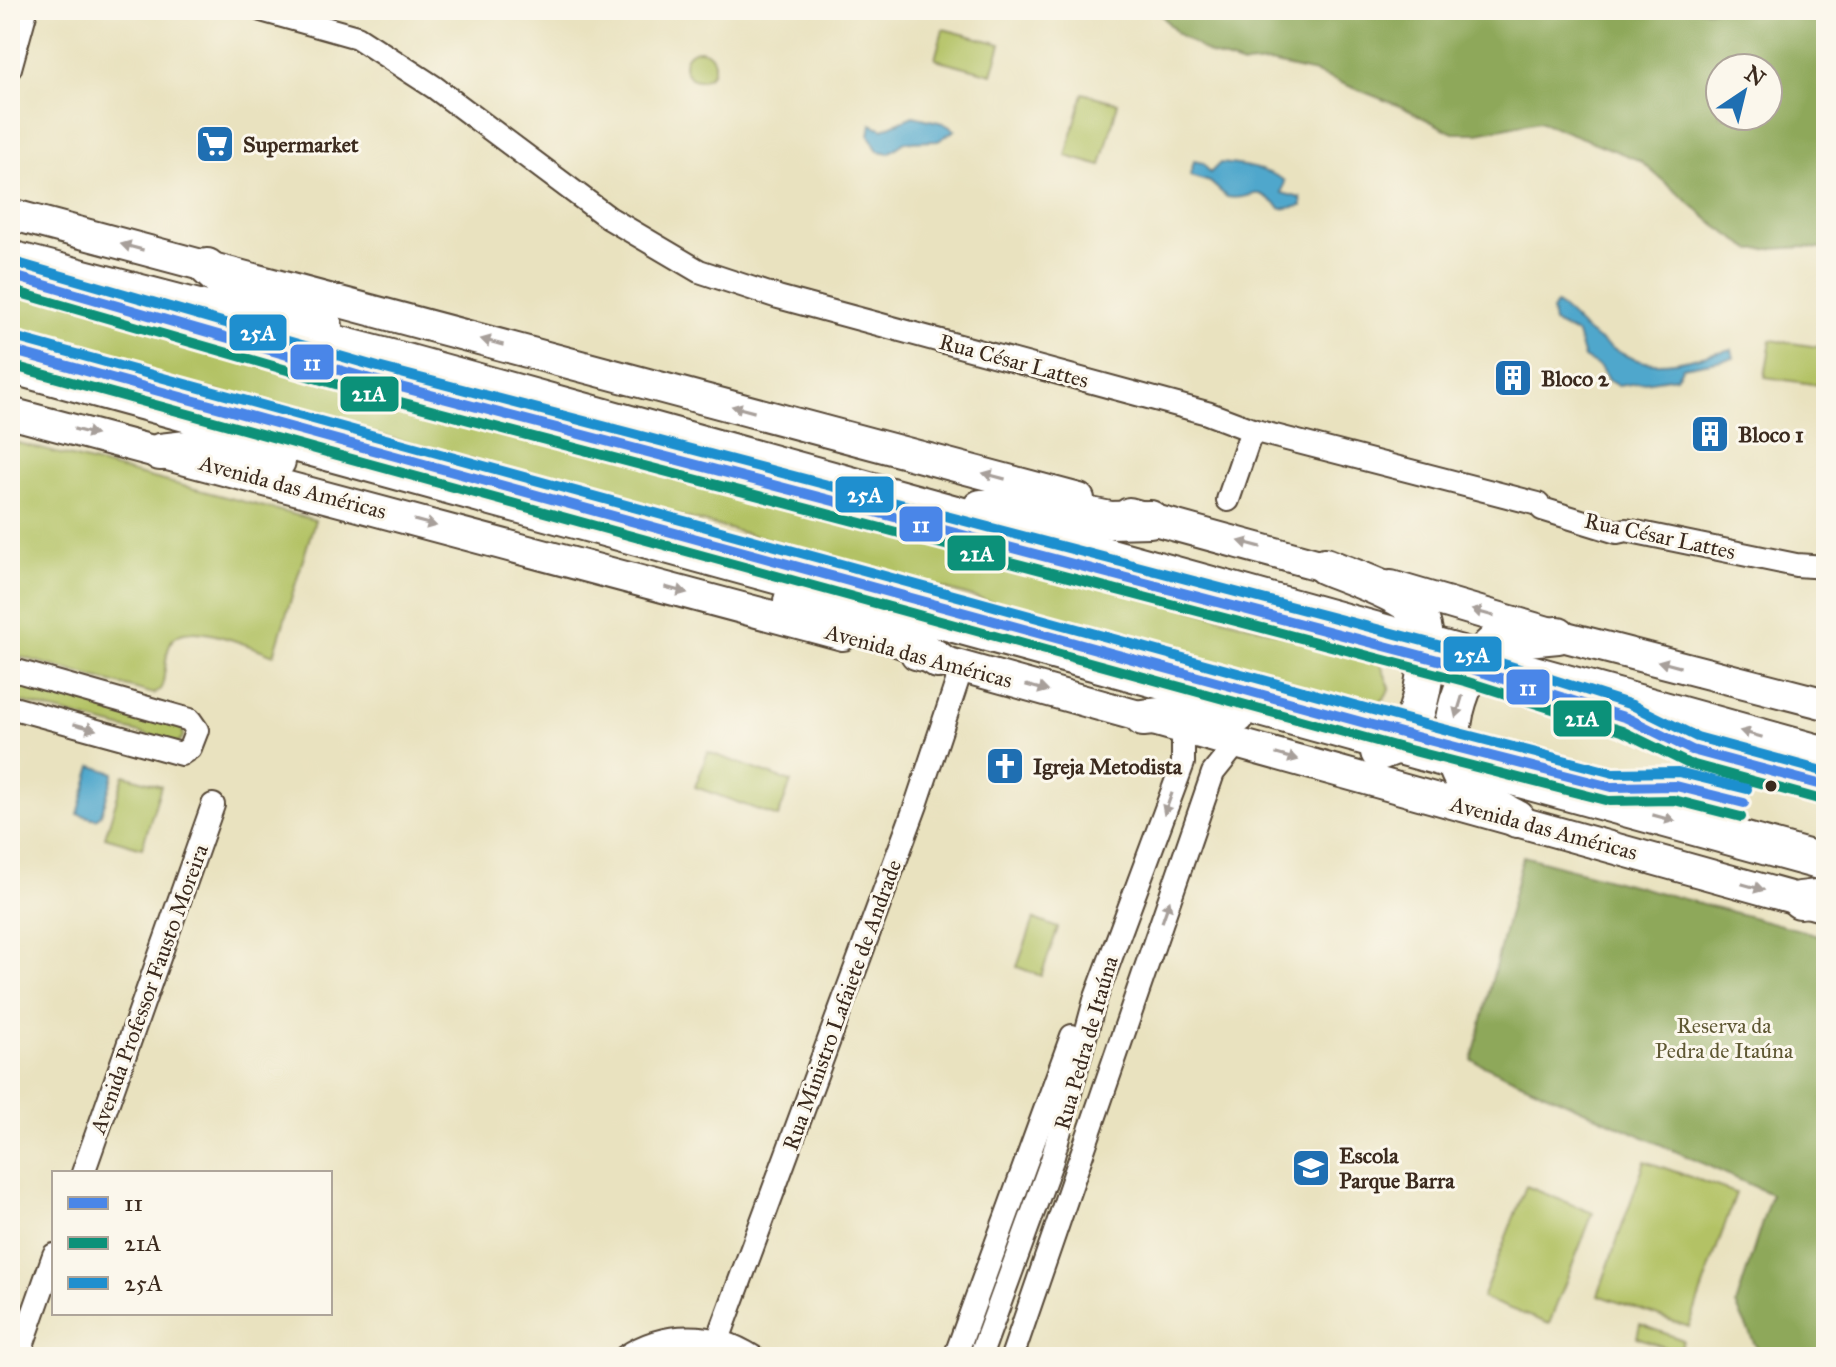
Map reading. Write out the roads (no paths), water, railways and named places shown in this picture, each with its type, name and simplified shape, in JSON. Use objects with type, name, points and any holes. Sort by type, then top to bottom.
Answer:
[{"type":"highway","points":[[10,259],[406,362],[1826,755]]},
{"type":"highway","points":[[207,267],[225,284],[275,300],[406,362]]},
{"type":"highway","name":"Avenida das Américas","points":[[10,365],[1826,863]]},
{"type":"highway","points":[[160,452],[205,447],[257,458],[358,471],[384,469]]},
{"type":"highway","points":[[918,505],[1046,507],[1110,520],[1150,519]]},
{"type":"highway","points":[[651,541],[714,573],[911,643],[950,664]]},
{"type":"highway","points":[[1143,718],[1180,714],[1239,715],[1378,752],[1398,745],[1415,712],[1422,688],[1426,642],[1423,624],[1415,609],[1325,566]]},
{"type":"highway","points":[[1517,819],[1470,789],[1454,760],[1455,722],[1472,669],[1496,641],[1506,637],[1558,635]]},
{"type":"main road","points":[[10,214],[1325,566],[1558,635],[1826,704]]},
{"type":"main road","name":"Avenida das Américas","points":[[10,413],[950,664],[1817,901]]},
{"type":"street","points":[[10,68],[26,10]]},
{"type":"street","name":"Rua César Lattes","points":[[261,10],[357,37],[434,87],[609,218],[699,271],[778,297],[1207,413],[1252,430],[1538,504],[1542,509],[1617,532],[1626,530],[1796,565],[1826,567]]},
{"type":"street","points":[[1228,500],[1252,430]]},
{"type":"street","name":"Rua Ministro Lafaiete de Andrade","points":[[718,1340],[916,805],[950,664]]},
{"type":"street","points":[[10,669],[190,720],[197,730],[190,748],[181,754],[10,707]]},
{"type":"street","name":"Rua Pedra de Itaúna","points":[[980,1357],[1052,1160],[1095,1000],[1183,763],[1183,729]]},
{"type":"street","name":"Rua Pedra de Itaúna","points":[[1018,1355],[1213,773],[1237,743]]},
{"type":"street","name":"Avenida Professor Fausto Moreira","points":[[84,1171],[213,805]]},
{"type":"street","points":[[955,1357],[1084,1002],[1113,949],[1148,963]]},
{"type":"street","points":[[1095,1000],[1132,1011]]},
{"type":"street","points":[[18,1357],[52,1261]]},
{"type":"street","points":[[625,1357],[642,1345],[680,1336],[718,1340],[753,1357]]},
{"type":"water","points":[[913,116],[943,123],[955,130],[938,141],[905,142],[889,153],[878,151],[869,135],[871,124],[883,129]]},
{"type":"water","points":[[1194,161],[1203,163],[1210,173],[1220,163],[1270,173],[1285,181],[1282,193],[1301,198],[1302,206],[1281,209],[1259,194],[1227,197],[1210,182],[1190,176]]},
{"type":"water","points":[[1556,304],[1610,347],[1643,361],[1673,362],[1732,349],[1734,358],[1683,367],[1676,377],[1618,386],[1608,380],[1600,367],[1584,358],[1577,334],[1554,323],[1552,311]]},
{"type":"water","points":[[92,766],[114,773],[101,815],[96,819],[78,814]]},
{"type":"place","name":"Supermarket","points":[[215,144]]},
{"type":"place","name":"Bloco 2","points":[[1513,378]]},
{"type":"place","name":"Bloco 1","points":[[1710,434]]},
{"type":"place","name":"Igreja Metodista","points":[[1005,766]]},
{"type":"place","name":"Escola Parque Barra","points":[[1311,1168]]},
{"type":"park label","name":"Reserva da Pedra de Itaúna","points":[[1724,1038]]}]
